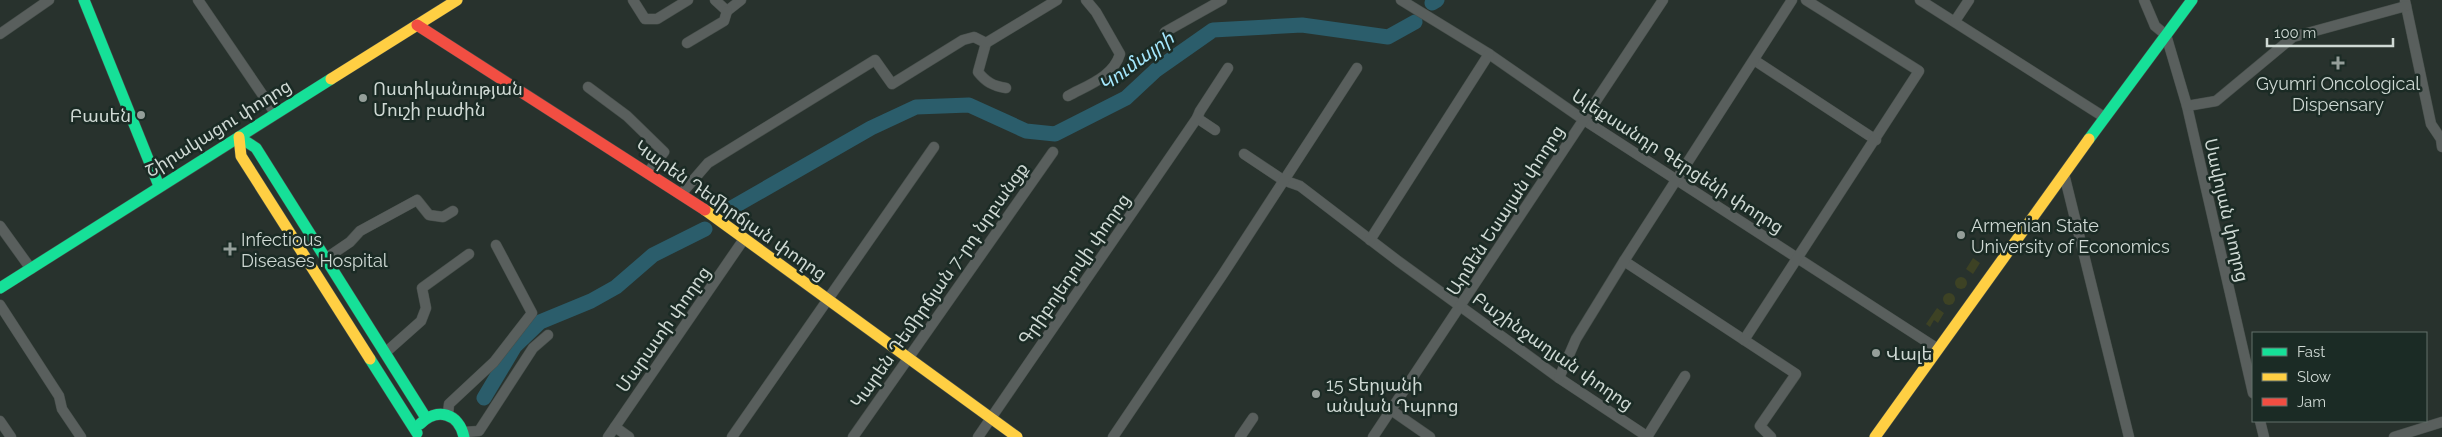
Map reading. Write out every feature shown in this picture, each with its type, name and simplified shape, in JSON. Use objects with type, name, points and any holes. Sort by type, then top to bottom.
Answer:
[{"type":"main road","points":[[84,0],[159,186]]},
{"type":"main road","name":"Շիրակացու փողոց","points":[[0,288],[159,186],[457,0]]},
{"type":"main road","points":[[1875,437],[2104,118],[2192,0]]},
{"type":"main road","name":"Կարեն Դեմիրճյան փողոց","points":[[416,25],[682,193],[1017,437]]},
{"type":"main road","points":[[239,137],[256,148],[307,232],[426,418]]},
{"type":"main road","points":[[239,137],[240,156],[417,435]]},
{"type":"main road","points":[[293,241],[307,232]]},
{"type":"main road","points":[[417,435],[420,424],[426,418],[437,413],[448,414],[460,423],[464,435]]},
{"type":"street","points":[[0,34],[49,0]]},
{"type":"street","points":[[198,0],[275,113]]},
{"type":"street","points":[[633,0],[645,19],[657,19],[688,0]]},
{"type":"street","points":[[715,0],[727,11]]},
{"type":"street","points":[[687,44],[724,21],[727,11],[741,0]]},
{"type":"street","points":[[1006,88],[995,86],[984,80],[978,72],[986,43],[1057,0]]},
{"type":"street","points":[[1068,96],[1111,72],[1120,54],[1096,12],[1086,0]]},
{"type":"street","points":[[1165,32],[1222,0]]},
{"type":"street","name":"Ալեքսանդր Գերցենի փողոց","points":[[1400,0],[1489,54],[1584,120],[1938,349]]},
{"type":"street","name":"Արմեն Եսայան փողոց","points":[[1373,437],[1461,307],[1662,0]]},
{"type":"street","points":[[1559,378],[1576,339],[1624,261],[1792,0]]},
{"type":"street","points":[[1744,340],[1799,259],[1919,72],[1806,0]]},
{"type":"street","points":[[1920,0],[2104,118]]},
{"type":"street","points":[[1955,21],[1969,0]]},
{"type":"street","points":[[2144,0],[2155,26],[2166,35]]},
{"type":"street","points":[[2187,106],[2216,101],[2293,37],[2405,3],[2431,124],[2441,139],[2442,147]]},
{"type":"street","name":"Սավոյան փողոց","points":[[2166,35],[2187,106],[2252,389]]},
{"type":"street","points":[[682,193],[708,163],[875,60],[892,84],[963,40],[974,36],[986,43]]},
{"type":"street","points":[[1370,240],[1489,54]]},
{"type":"street","points":[[1754,60],[1876,140]]},
{"type":"street","name":"Գրիբոյեդովի փողոց","points":[[978,437],[1197,118],[1228,68]]},
{"type":"street","points":[[1113,437],[1223,274],[1357,68]]},
{"type":"street","points":[[588,87],[627,116],[664,152],[649,171]]},
{"type":"street","points":[[1197,118],[1215,130]]},
{"type":"street","points":[[732,437],[934,147]]},
{"type":"street","name":"Կարեն Դեմիրճյան 7-րդ նրբանցք","points":[[853,437],[1053,152]]},
{"type":"street","name":"Բաշինջաղյան փողոց","points":[[1244,154],[1283,180],[1300,186],[1370,240],[1559,378],[1648,437]]},
{"type":"street","points":[[2064,174],[2129,437]]},
{"type":"street","points":[[325,259],[350,242],[360,231],[416,200],[429,215],[443,217],[453,211]]},
{"type":"street","points":[[0,226],[31,269]]},
{"type":"street","name":"Մարատի փողոց","points":[[608,437],[744,239]]},
{"type":"street","points":[[448,414],[449,404],[494,362],[532,313],[496,245]]},
{"type":"street","points":[[385,353],[421,321],[426,308],[422,288],[469,254]]},
{"type":"street","points":[[1624,261],[1796,374],[1760,426],[1771,437]]},
{"type":"street","points":[[0,305],[59,396],[62,409],[81,437]]},
{"type":"street","points":[[464,435],[479,431],[533,348],[548,335]]},
{"type":"street","points":[[1648,437],[1685,376]]},
{"type":"street","points":[[1391,410],[1430,437]]},
{"type":"street","points":[[1240,437],[1253,418]]},
{"type":"street","points":[[0,421],[11,437]]},
{"type":"street","points":[[2260,422],[2264,437]]},
{"type":"street","points":[[2394,437],[2442,422]]},
{"type":"street","points":[[615,428],[629,437]]},
{"type":"green space","points":[[1973,258],[1980,263],[1973,274],[1966,269]]},
{"type":"green space","points":[[1961,277],[1967,283],[1961,289],[1955,283]]},
{"type":"green space","points":[[1949,293],[1955,299],[1949,305],[1943,299]]},
{"type":"green space","points":[[1937,308],[1944,313],[1938,323],[1934,320],[1930,327],[1926,324]]},
{"type":"waterway","name":"Կումայրի","points":[[1432,3],[1437,0]]},
{"type":"waterway","name":"Կումայրի","points":[[728,210],[871,128],[916,107],[969,105],[1026,131],[1055,134],[1126,98],[1156,70],[1213,30],[1302,25],[1388,37],[1415,22]]},
{"type":"waterway","points":[[484,398],[515,346],[540,322],[591,301],[616,287],[653,255],[705,229]]},
{"type":"traffic: fast","points":[[84,0],[159,186]]},
{"type":"traffic: fast","points":[[2089,139],[2192,0]]},
{"type":"traffic: fast","points":[[0,288],[331,79]]},
{"type":"traffic: fast","points":[[239,137],[256,148],[426,418]]},
{"type":"traffic: fast","points":[[370,359],[417,433]]},
{"type":"traffic: fast","points":[[420,424],[433,415],[446,415],[457,422],[464,437]]},
{"type":"traffic: slow","points":[[331,79],[457,0]]},
{"type":"traffic: slow","points":[[239,137],[241,156],[370,359]]},
{"type":"traffic: slow","points":[[1875,437],[2089,139]]},
{"type":"traffic: slow","points":[[705,210],[1017,437]]},
{"type":"traffic: jam","points":[[417,25],[705,210]]},
{"type":"place","name":"Gyumri Oncological Dispensary","points":[[2338,63]]},
{"type":"place","name":"Ոստիկանության Մուշի բաժին","points":[[363,98]]},
{"type":"place","name":"Բասեն","points":[[141,115]]},
{"type":"place","name":"Armenian State University of Economics","points":[[1961,235]]},
{"type":"place","name":"Infectious Diseases Hospital","points":[[230,249]]},
{"type":"place","name":"Վալե","points":[[1876,353]]},
{"type":"place","name":"15 Տերյանի անվան Դպրոց","points":[[1316,394]]}]
